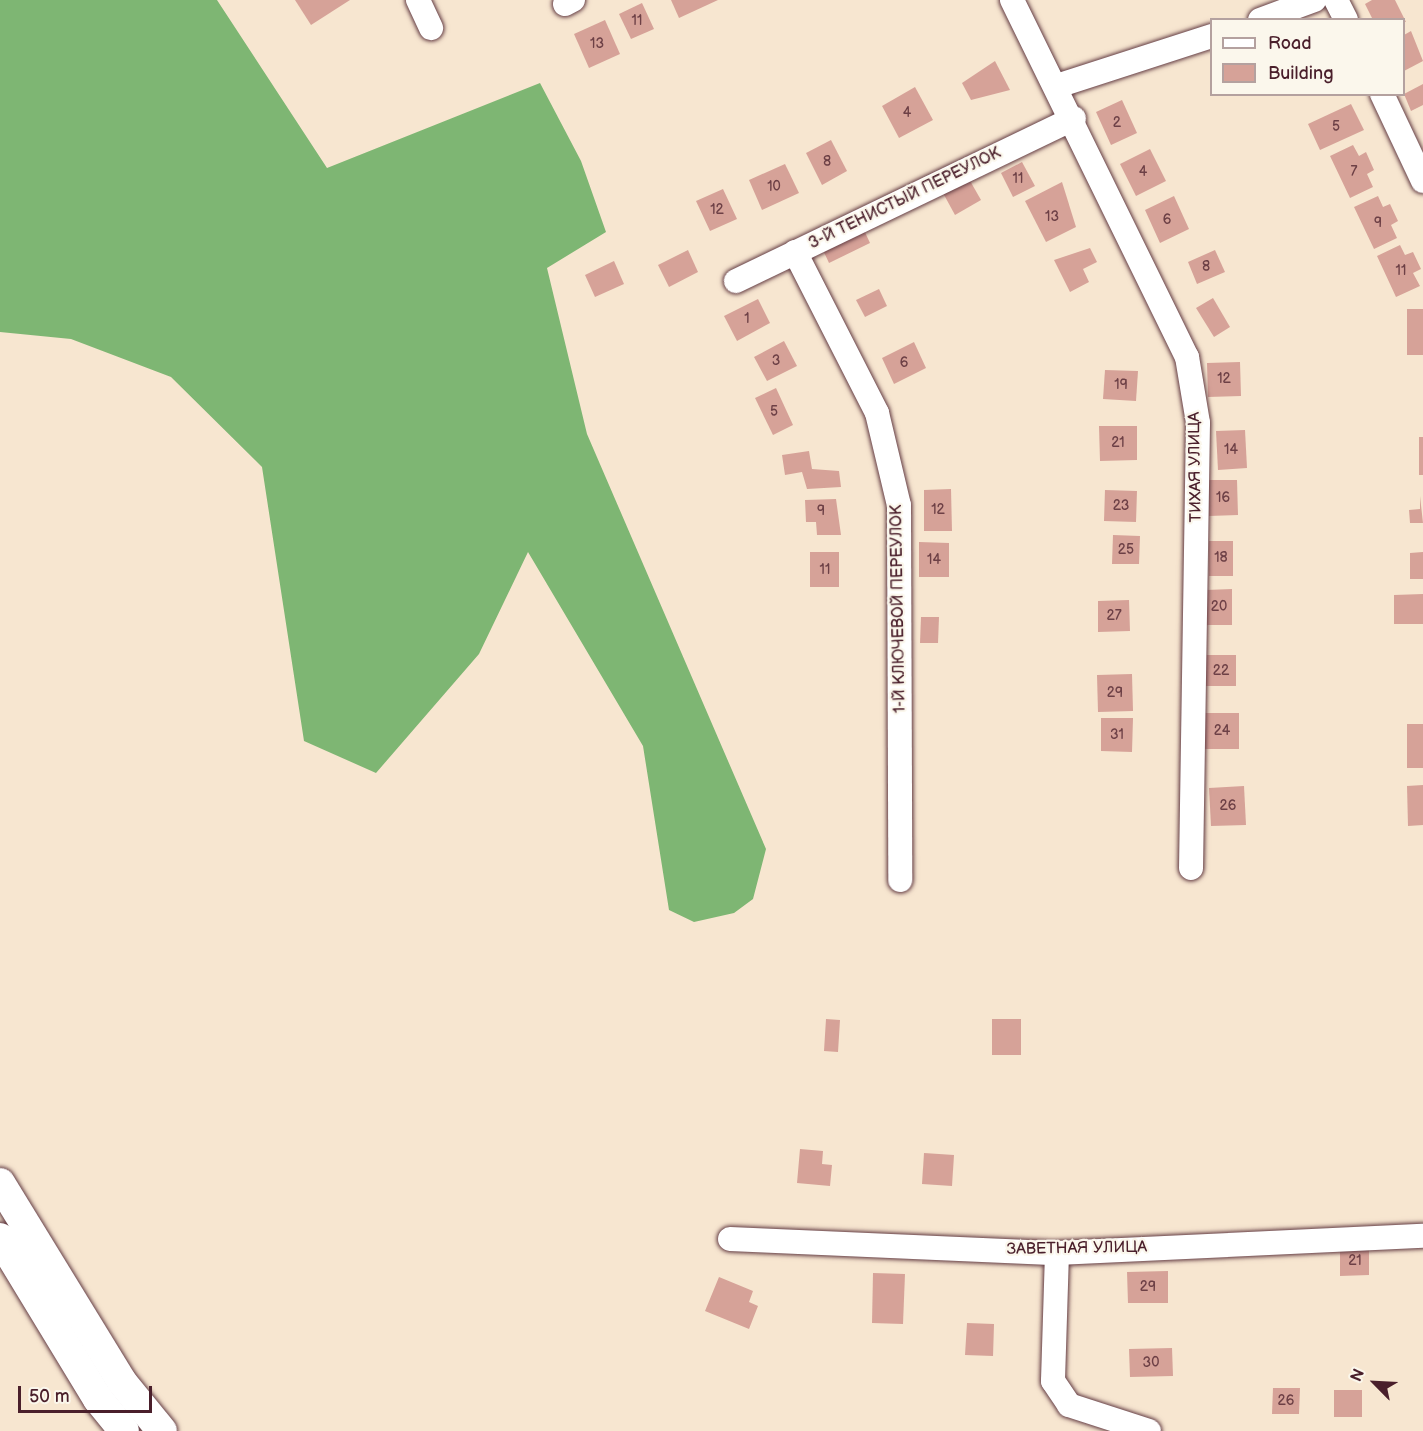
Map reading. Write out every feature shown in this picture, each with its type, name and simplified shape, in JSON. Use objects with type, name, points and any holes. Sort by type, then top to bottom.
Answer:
[{"type":"main road","points":[[0,1183],[122,1382],[162,1431]]},
{"type":"main road","points":[[0,1238],[98,1399],[124,1431]]},
{"type":"street","points":[[418,0],[431,28]]},
{"type":"street","name":"ТИХАЯ УЛИЦА","points":[[1012,0],[1074,118],[1187,357],[1198,423],[1191,868]]},
{"type":"street","points":[[1265,18],[1314,0]]},
{"type":"street","points":[[1336,0],[1345,18]]},
{"type":"street","points":[[1057,86],[1210,37]]},
{"type":"street","points":[[1383,96],[1423,181]]},
{"type":"street","name":"3-Й ТЕНИСТЫЙ ПЕРЕУЛОК","points":[[736,281],[1074,118]]},
{"type":"street","name":"1-Й КЛЮЧЕВОЙ ПЕРЕУЛОК","points":[[795,252],[877,414],[899,505],[900,880]]},
{"type":"street","name":"ЗАВЕТНАЯ УЛИЦА","points":[[730,1239],[1057,1253],[1423,1236]]},
{"type":"street","points":[[1057,1253],[1053,1381],[1069,1405],[1149,1431]]},
{"type":"green space","points":[[0,0],[217,0],[327,168],[540,83],[581,161],[606,232],[547,268],[587,434],[766,849],[753,899],[734,913],[694,922],[669,910],[643,746],[528,552],[479,654],[376,773],[304,741],[262,467],[171,377],[71,339],[0,332]]},
{"type":"building","points":[[295,0],[350,0],[311,25]]},
{"type":"building","points":[[671,0],[718,0],[679,18]]},
{"type":"building","points":[[1372,0],[1395,0],[1404,18],[1372,18],[1365,4]]},
{"type":"building","points":[[642,3],[654,29],[631,39],[619,14]]},
{"type":"building","points":[[605,20],[620,54],[589,68],[574,34]]},
{"type":"building","points":[[1411,31],[1423,61],[1405,70],[1405,34]]},
{"type":"building","points":[[995,61],[1010,90],[971,100],[962,83]]},
{"type":"building","points":[[1423,84],[1423,105],[1411,111],[1405,93]]},
{"type":"building","points":[[915,87],[933,120],[899,138],[882,106]]},
{"type":"building","points":[[1122,100],[1137,133],[1111,145],[1096,112]]},
{"type":"building","points":[[1351,104],[1364,130],[1320,150],[1308,124]]},
{"type":"building","points":[[831,140],[847,171],[822,185],[806,153]]},
{"type":"building","points":[[1353,145],[1359,156],[1366,152],[1374,170],[1367,174],[1373,187],[1350,198],[1330,156]]},
{"type":"building","points":[[1150,149],[1166,181],[1136,196],[1120,164]]},
{"type":"building","points":[[1022,162],[1035,186],[1013,197],[1001,173]]},
{"type":"building","points":[[785,164],[799,193],[762,210],[749,180]]},
{"type":"building","points":[[969,179],[981,200],[955,215],[943,193]]},
{"type":"building","points":[[1062,182],[1076,227],[1046,242],[1025,201]]},
{"type":"building","points":[[723,189],[737,219],[710,231],[696,201]]},
{"type":"building","points":[[1174,196],[1189,229],[1160,243],[1145,210]]},
{"type":"building","points":[[1378,196],[1383,207],[1390,204],[1398,221],[1391,225],[1397,238],[1374,249],[1354,207]]},
{"type":"building","points":[[863,228],[870,243],[829,263],[822,248]]},
{"type":"building","points":[[1400,245],[1405,255],[1413,252],[1421,269],[1413,273],[1420,286],[1396,297],[1377,256]]},
{"type":"building","points":[[1090,248],[1097,262],[1083,269],[1089,282],[1070,292],[1054,260]]},
{"type":"building","points":[[688,250],[698,272],[669,287],[658,265]]},
{"type":"building","points":[[1215,250],[1225,272],[1197,284],[1188,262]]},
{"type":"building","points":[[614,261],[624,284],[595,297],[585,275]]},
{"type":"building","points":[[879,289],[887,306],[865,317],[856,300]]},
{"type":"building","points":[[1213,298],[1230,327],[1214,337],[1196,308]]},
{"type":"building","points":[[758,299],[770,323],[737,341],[724,316]]},
{"type":"building","points":[[1407,309],[1423,309],[1423,355],[1407,355]]},
{"type":"building","points":[[784,341],[797,366],[767,381],[754,357]]},
{"type":"building","points":[[914,342],[926,368],[894,384],[882,358]]},
{"type":"building","points":[[1240,362],[1241,396],[1208,397],[1207,363]]},
{"type":"building","points":[[1105,370],[1138,371],[1136,401],[1103,399]]},
{"type":"building","points":[[776,388],[793,425],[773,435],[755,398]]},
{"type":"building","points":[[1099,426],[1137,426],[1137,460],[1100,461]]},
{"type":"building","points":[[1245,430],[1247,468],[1218,470],[1216,431]]},
{"type":"building","points":[[1419,437],[1423,437],[1423,475],[1419,475]]},
{"type":"building","points":[[809,451],[812,469],[839,471],[841,487],[807,489],[802,472],[785,475],[782,455]]},
{"type":"building","points":[[1209,480],[1237,480],[1238,515],[1209,516]]},
{"type":"building","points":[[951,489],[952,531],[924,531],[924,490]]},
{"type":"building","points":[[1105,490],[1137,491],[1136,522],[1104,521]]},
{"type":"building","points":[[1420,496],[1423,523],[1410,523],[1409,510],[1420,509]]},
{"type":"building","points":[[836,499],[841,535],[817,535],[816,522],[806,522],[805,500]]},
{"type":"building","points":[[1113,535],[1140,536],[1139,564],[1112,564]]},
{"type":"building","points":[[1209,541],[1233,541],[1233,576],[1209,576]]},
{"type":"building","points":[[919,542],[949,543],[949,577],[919,577]]},
{"type":"building","points":[[810,552],[839,552],[839,587],[810,587]]},
{"type":"building","points":[[1423,552],[1423,579],[1410,579],[1410,553]]},
{"type":"building","points":[[1232,589],[1232,625],[1206,625],[1206,590]]},
{"type":"building","points":[[1423,594],[1423,624],[1394,624],[1394,595]]},
{"type":"building","points":[[1129,600],[1130,631],[1098,632],[1098,601]]},
{"type":"building","points":[[921,617],[939,617],[938,643],[920,643]]},
{"type":"building","points":[[1206,655],[1236,655],[1236,686],[1205,686]]},
{"type":"building","points":[[1132,674],[1133,711],[1098,712],[1097,675]]},
{"type":"building","points":[[1205,713],[1239,713],[1239,749],[1204,749]]},
{"type":"building","points":[[1101,718],[1133,718],[1132,752],[1101,751]]},
{"type":"building","points":[[1407,724],[1423,724],[1423,768],[1407,768]]},
{"type":"building","points":[[1423,785],[1423,825],[1408,826],[1407,786]]},
{"type":"building","points":[[1244,786],[1246,825],[1211,826],[1209,788]]},
{"type":"building","points":[[826,1019],[840,1020],[838,1052],[824,1051]]},
{"type":"building","points":[[992,1019],[1021,1019],[1021,1055],[992,1055]]},
{"type":"building","points":[[800,1149],[823,1151],[822,1164],[832,1165],[830,1186],[797,1183]]},
{"type":"building","points":[[924,1153],[954,1155],[952,1186],[922,1184]]},
{"type":"building","points":[[1369,1247],[1369,1275],[1340,1276],[1340,1248]]},
{"type":"building","points":[[1168,1271],[1168,1303],[1128,1303],[1127,1272]]},
{"type":"building","points":[[873,1273],[905,1274],[903,1324],[872,1323]]},
{"type":"building","points":[[719,1277],[753,1291],[749,1302],[758,1306],[749,1329],[705,1311]]},
{"type":"building","points":[[967,1323],[994,1324],[993,1356],[965,1355]]},
{"type":"building","points":[[1172,1348],[1173,1376],[1130,1377],[1129,1349]]},
{"type":"building","points":[[1273,1388],[1300,1388],[1299,1414],[1272,1414]]},
{"type":"building","points":[[1334,1390],[1362,1390],[1362,1417],[1334,1417]]}]
